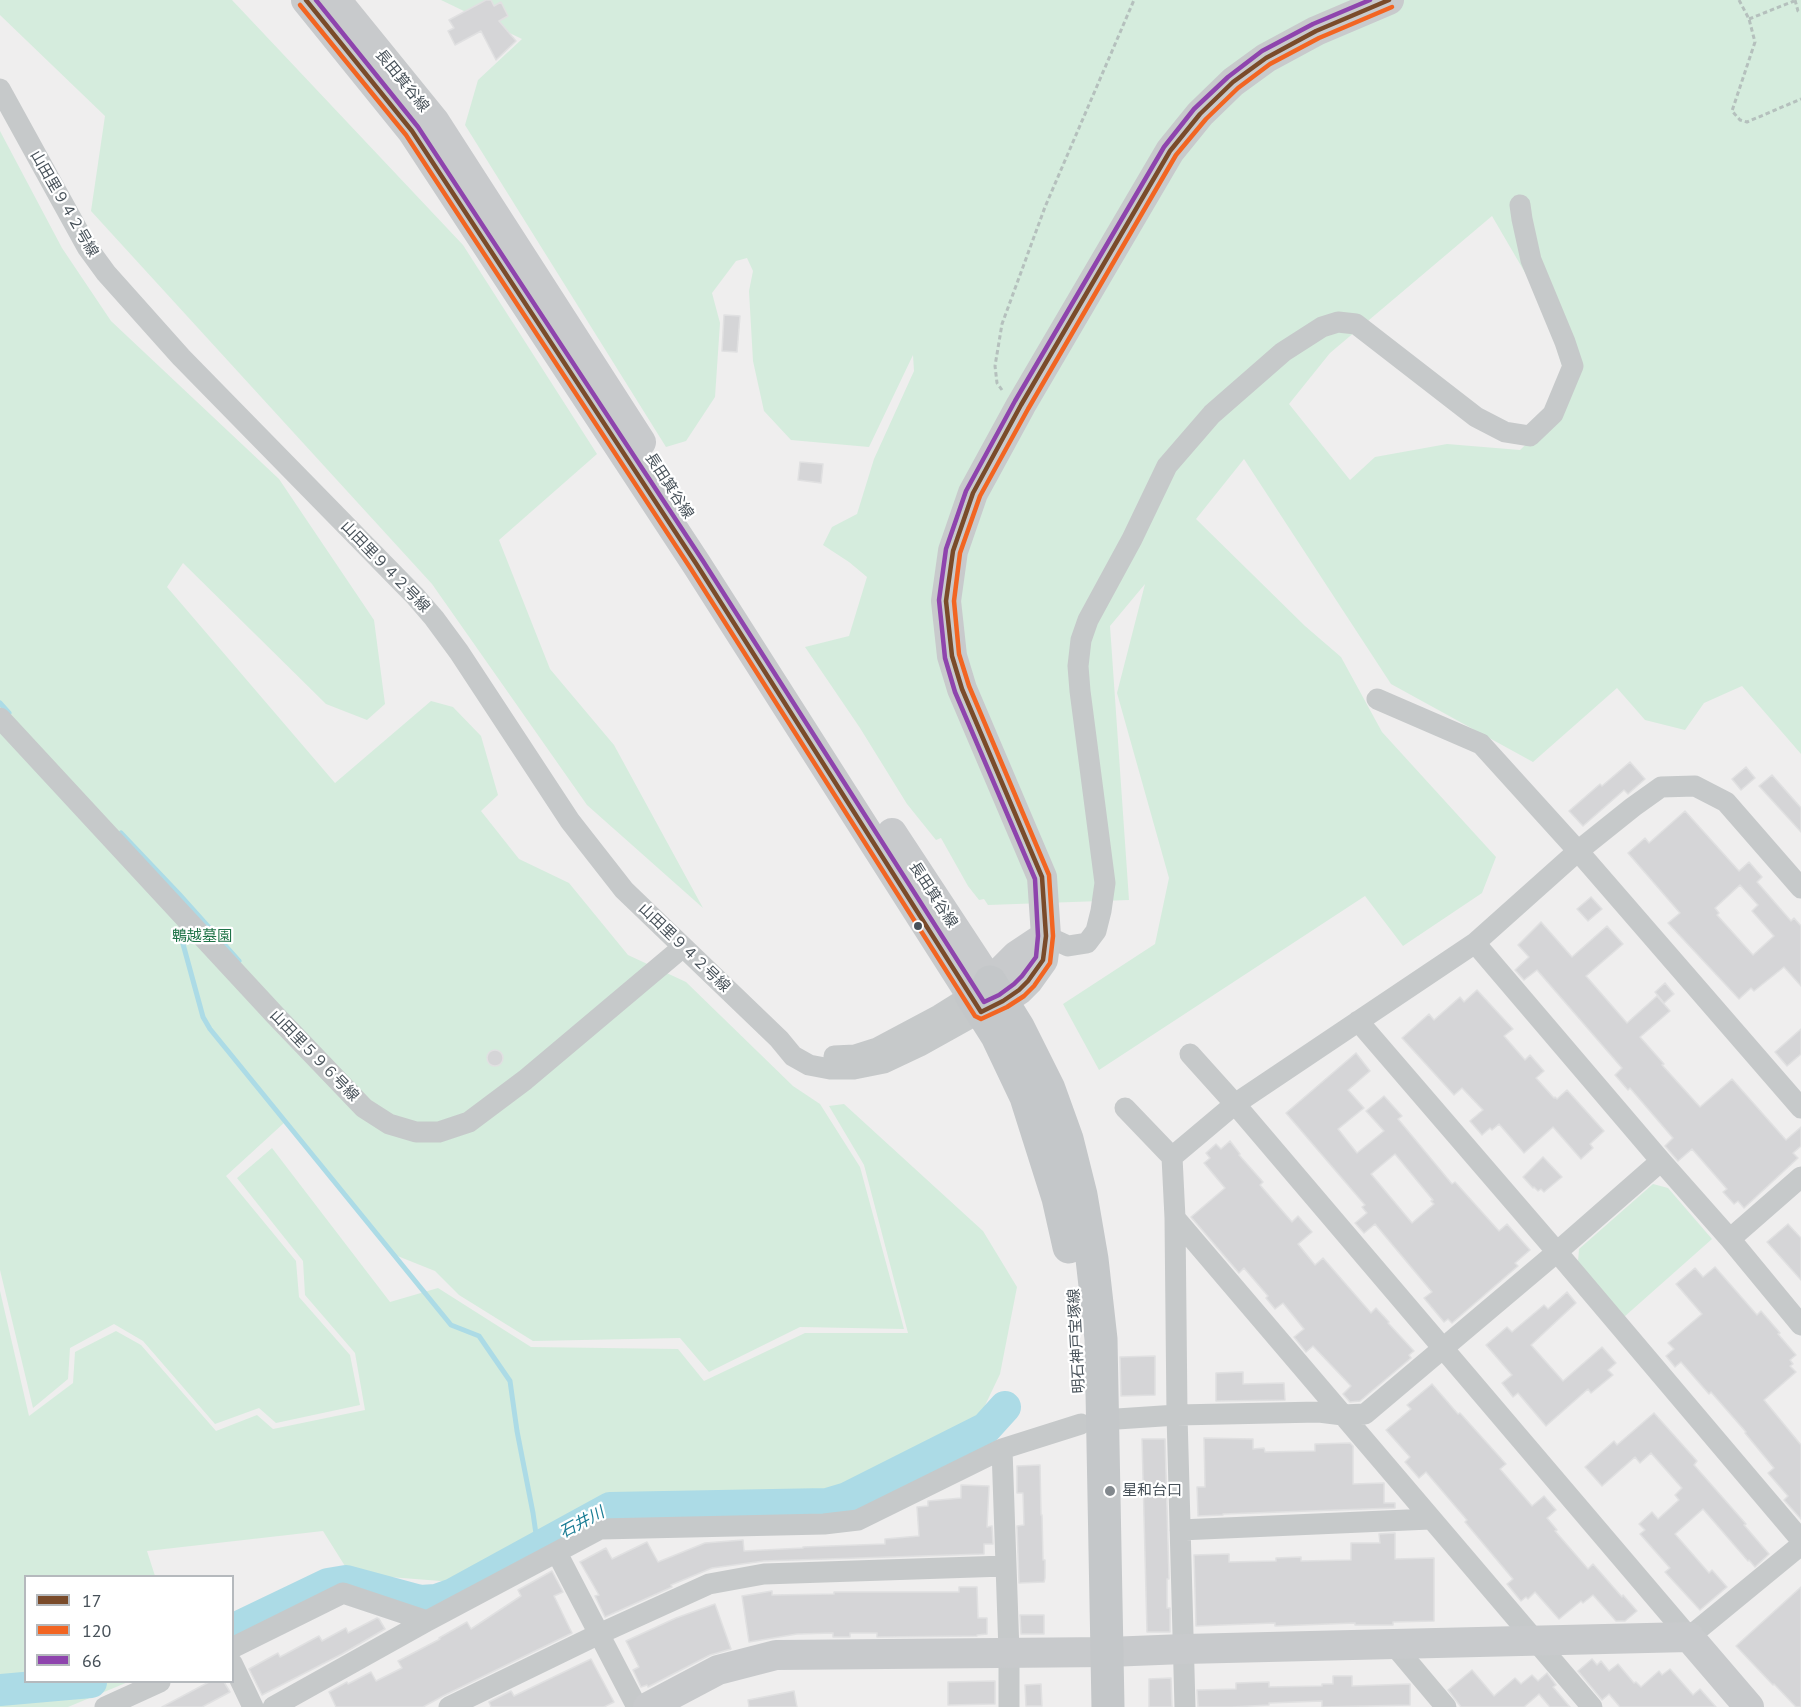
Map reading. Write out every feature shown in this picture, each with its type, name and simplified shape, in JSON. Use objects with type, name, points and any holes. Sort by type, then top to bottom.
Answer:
[{"type":"main road","name":"明石神戸宝塚線","points":[[986,997],[1018,1027],[1049,1089],[1067,1139],[1082,1195],[1101,1339],[1091,1422],[1097,1652],[1108,1707]]},
{"type":"main road","name":"明石神戸宝塚線","points":[[1087,1707],[1097,1652]]},
{"type":"street","name":"長田箕谷線","points":[[306,0],[412,131],[703,574],[986,997]]},
{"type":"street","name":"長田箕谷線","points":[[336,0],[435,122],[986,997]]},
{"type":"street","points":[[986,997],[1019,990],[1028,981],[1043,960],[1046,936],[1042,877],[962,689],[952,656],[946,601],[953,551],[973,493],[1027,395],[1170,151],[1200,114],[1233,82],[1266,58],[1317,31],[1389,0]]},
{"type":"street","name":"山田里９４２号線","points":[[0,89],[87,247],[106,273],[181,357],[415,596],[459,652],[570,821],[624,890],[780,1039],[794,1056],[809,1065],[830,1069],[854,1069],[884,1063],[920,1047],[986,997]]},
{"type":"street","points":[[1046,936],[1068,946],[1087,943],[1096,931],[1105,883],[1080,692],[1078,666],[1081,640],[1167,466],[1212,414],[1283,352],[1322,327],[1338,322],[1356,324],[1476,417],[1505,432],[1530,436],[1553,414],[1573,366],[1531,260],[1520,205]]},
{"type":"street","points":[[1377,699],[1481,744],[1578,851],[1801,1108]]},
{"type":"street","name":"山田里５９６号線","points":[[0,718],[364,1108],[389,1124],[416,1132],[439,1132],[470,1122],[525,1080],[683,947]]},
{"type":"street","points":[[1172,1157],[1235,1104],[1475,943],[1578,851],[1660,787],[1695,786],[1726,802],[1801,888]]},
{"type":"street","points":[[1475,943],[1730,1239],[1801,1325]]},
{"type":"street","points":[[1358,1021],[1801,1540]]},
{"type":"street","points":[[1190,1054],[1749,1707]]},
{"type":"street","points":[[1125,1108],[1172,1157],[1185,1707]]},
{"type":"street","points":[[273,1707],[427,1621],[600,1530],[824,1524],[858,1520],[1002,1449],[1091,1422],[1177,1415],[1319,1412],[1342,1415],[1365,1414],[1661,1161]]},
{"type":"street","points":[[1730,1239],[1801,1177]]},
{"type":"street","points":[[1175,1218],[1592,1707]]},
{"type":"street","points":[[1002,1449],[1009,1707]]},
{"type":"street","points":[[1180,1530],[1430,1519]]},
{"type":"street","points":[[648,1707],[718,1670],[776,1655],[1097,1652],[1689,1637],[1801,1545]]},
{"type":"street","points":[[557,1552],[636,1707]]},
{"type":"street","points":[[449,1707],[599,1634],[709,1584],[764,1574],[1005,1566]]},
{"type":"street","points":[[234,1647],[343,1593],[427,1621]]},
{"type":"street","points":[[1393,1644],[1446,1707]]},
{"type":"street","points":[[234,1667],[253,1707]]},
{"type":"street","points":[[105,1707],[158,1683]]},
{"type":"path","points":[[1003,391],[997,383],[995,366],[1002,324],[1045,207],[1134,0]]},
{"type":"path","points":[[1739,0],[1749,19],[1755,42],[1732,111],[1740,120],[1747,122],[1801,99]]},
{"type":"path","points":[[1749,19],[1795,0],[1798,12],[1801,13]]},
{"type":"green space","points":[[0,0],[232,0],[463,245],[597,454],[499,540],[550,669],[614,745],[703,908],[587,805],[432,584],[91,211],[105,116],[0,15]]},
{"type":"green space","points":[[441,0],[1801,0],[1801,754],[1742,686],[1704,703],[1685,730],[1645,720],[1617,688],[1533,762],[1391,684],[1244,459],[1196,519],[1305,626],[1341,657],[1382,732],[1496,857],[1482,893],[1403,946],[1365,896],[1099,1070],[1063,1004],[1155,944],[1169,878],[1117,693],[1145,584],[1110,626],[1129,900],[988,905],[984,899],[979,900],[968,886],[941,838],[936,840],[907,804],[860,728],[805,647],[849,636],[867,577],[823,545],[832,527],[857,514],[874,459],[914,371],[913,355],[869,447],[791,440],[764,411],[753,361],[749,291],[753,271],[747,258],[736,261],[712,293],[720,323],[715,397],[686,441],[666,447],[465,125],[478,80],[522,39]],"holes":[[[1492,216],[1541,300],[1564,372],[1561,411],[1520,450],[1447,444],[1375,457],[1350,480],[1289,404],[1330,353]]]},
{"type":"green space","name":"鵯越墓園","points":[[0,131],[62,248],[111,321],[279,479],[374,620],[385,704],[367,720],[326,704],[183,563],[167,587],[335,783],[431,701],[453,707],[481,736],[498,795],[481,811],[519,859],[569,883],[628,955],[686,982],[793,1086],[820,1104],[860,1167],[904,1329],[800,1327],[709,1372],[680,1338],[533,1341],[459,1295],[435,1271],[395,1255],[285,1122],[226,1176],[296,1261],[299,1297],[350,1355],[360,1405],[276,1423],[259,1408],[215,1424],[143,1341],[114,1324],[70,1348],[68,1379],[33,1408],[0,1270]]},
{"type":"green space","points":[[844,1104],[983,1231],[1017,1287],[1000,1374],[980,1416],[834,1498],[608,1505],[454,1582],[350,1574],[323,1531],[147,1551],[155,1575],[24,1575],[24,1683],[126,1683],[68,1707],[0,1707],[0,1291],[29,1416],[73,1383],[75,1352],[116,1331],[141,1345],[216,1431],[257,1415],[273,1429],[365,1410],[355,1353],[305,1295],[303,1261],[237,1178],[272,1148],[390,1302],[438,1288],[531,1347],[678,1349],[704,1381],[805,1333],[908,1333],[864,1165],[829,1106]]},
{"type":"green space","points":[[1653,1184],[1668,1188],[1712,1239],[1624,1317],[1578,1262],[1579,1249]]},
{"type":"building","points":[[486,0],[491,0],[494,6],[501,2],[508,16],[499,21],[516,41],[496,60],[481,31],[455,45],[448,31],[454,28],[449,20]]},
{"type":"building","points":[[724,315],[740,316],[737,352],[722,351]]},
{"type":"building","points":[[800,462],[823,464],[821,483],[798,480]]},
{"type":"building","points":[[1630,762],[1645,779],[1628,794],[1624,790],[1583,826],[1569,811]]},
{"type":"building","points":[[1746,767],[1755,778],[1741,790],[1732,779]]},
{"type":"building","points":[[1772,775],[1801,808],[1801,832],[1759,786]]},
{"type":"building","points":[[1685,811],[1739,871],[1749,862],[1762,877],[1757,882],[1791,921],[1794,918],[1801,926],[1801,986],[1784,967],[1754,991],[1751,988],[1739,999],[1668,923],[1680,913],[1628,853],[1645,838],[1649,843]],"holes":[[[1740,885],[1758,905],[1752,911],[1774,936],[1753,955],[1717,915],[1719,913],[1715,908]]]},
{"type":"building","points":[[1591,897],[1602,909],[1588,921],[1577,909]]},
{"type":"building","points":[[1541,922],[1572,957],[1607,926],[1623,944],[1586,976],[1627,1023],[1657,996],[1670,1011],[1640,1037],[1700,1107],[1732,1079],[1786,1140],[1801,1127],[1801,1146],[1793,1153],[1798,1158],[1744,1208],[1738,1201],[1734,1204],[1723,1192],[1727,1189],[1692,1149],[1678,1161],[1671,1153],[1665,1146],[1673,1138],[1630,1088],[1628,1090],[1615,1075],[1622,1068],[1537,970],[1524,980],[1515,970],[1529,957],[1518,945]]},
{"type":"building","points":[[1665,983],[1674,994],[1664,1003],[1655,992]]},
{"type":"building","points":[[1477,990],[1513,1029],[1504,1036],[1525,1060],[1530,1055],[1544,1071],[1536,1078],[1554,1098],[1557,1099],[1567,1090],[1604,1131],[1590,1144],[1593,1148],[1581,1159],[1553,1127],[1524,1153],[1499,1124],[1482,1135],[1470,1121],[1483,1110],[1462,1088],[1454,1095],[1402,1038],[1429,1014],[1434,1020],[1460,997],[1464,1002]]},
{"type":"building","points":[[1801,1029],[1801,1054],[1787,1066],[1775,1052]]},
{"type":"building","points":[[495,1050],[503,1058],[495,1066],[487,1058]]},
{"type":"building","points":[[1356,1053],[1370,1071],[1348,1090],[1364,1108],[1338,1129],[1357,1153],[1384,1131],[1366,1111],[1384,1096],[1402,1116],[1398,1119],[1452,1184],[1455,1182],[1499,1231],[1507,1224],[1530,1250],[1515,1263],[1518,1266],[1452,1323],[1448,1319],[1444,1322],[1424,1298],[1432,1292],[1375,1224],[1364,1233],[1355,1223],[1367,1213],[1362,1207],[1365,1205],[1286,1113]],"holes":[[[1395,1154],[1433,1200],[1431,1201],[1434,1204],[1412,1223],[1371,1174]]]},
{"type":"building","points":[[1230,1141],[1263,1182],[1260,1185],[1292,1222],[1298,1216],[1312,1232],[1298,1244],[1315,1265],[1323,1258],[1371,1313],[1376,1308],[1414,1351],[1409,1355],[1411,1358],[1360,1401],[1350,1402],[1343,1394],[1351,1386],[1313,1346],[1306,1352],[1294,1337],[1304,1329],[1283,1303],[1275,1309],[1266,1298],[1268,1296],[1244,1268],[1239,1273],[1191,1217],[1225,1188],[1204,1163],[1210,1158],[1206,1153],[1216,1144],[1221,1149]]},
{"type":"building","points":[[1543,1157],[1562,1177],[1544,1192],[1533,1188],[1523,1177]]},
{"type":"building","points":[[1788,1224],[1801,1238],[1801,1280],[1767,1242]]},
{"type":"building","points":[[1715,1267],[1757,1315],[1761,1311],[1796,1355],[1790,1360],[1793,1364],[1790,1366],[1796,1372],[1764,1400],[1801,1445],[1801,1519],[1784,1500],[1788,1496],[1768,1473],[1774,1468],[1746,1432],[1681,1362],[1675,1367],[1666,1356],[1674,1349],[1668,1343],[1702,1314],[1676,1284],[1695,1268],[1703,1277]]},
{"type":"building","points":[[1567,1292],[1576,1303],[1531,1345],[1563,1381],[1602,1347],[1616,1363],[1608,1370],[1613,1375],[1591,1393],[1588,1389],[1546,1426],[1518,1393],[1513,1397],[1502,1383],[1512,1375],[1486,1345],[1507,1327],[1512,1332],[1544,1305],[1548,1309]]},
{"type":"building","points":[[1155,1356],[1155,1395],[1121,1396],[1120,1357]]},
{"type":"building","points":[[1243,1372],[1243,1384],[1284,1383],[1285,1400],[1216,1401],[1216,1373]]},
{"type":"building","points":[[1432,1384],[1506,1464],[1500,1469],[1532,1506],[1544,1496],[1556,1510],[1547,1518],[1557,1530],[1555,1531],[1588,1569],[1593,1564],[1637,1611],[1625,1621],[1616,1621],[1593,1595],[1583,1603],[1581,1601],[1559,1619],[1535,1592],[1528,1599],[1526,1597],[1521,1601],[1507,1584],[1513,1579],[1465,1522],[1467,1520],[1426,1472],[1419,1478],[1405,1462],[1410,1457],[1386,1430],[1411,1409],[1407,1405]]},
{"type":"building","points":[[1654,1413],[1697,1461],[1694,1465],[1769,1554],[1755,1567],[1703,1509],[1675,1534],[1709,1573],[1712,1570],[1727,1587],[1700,1610],[1665,1572],[1670,1568],[1640,1534],[1645,1530],[1639,1524],[1652,1512],[1658,1519],[1679,1500],[1675,1495],[1682,1488],[1651,1453],[1640,1463],[1635,1457],[1602,1486],[1585,1467],[1614,1441],[1617,1445]]},
{"type":"building","points":[[1204,1438],[1253,1439],[1253,1449],[1264,1448],[1265,1452],[1315,1451],[1315,1444],[1350,1443],[1353,1446],[1353,1484],[1384,1483],[1384,1503],[1395,1503],[1395,1508],[1198,1516],[1197,1487],[1205,1487]]},
{"type":"building","points":[[1142,1439],[1165,1439],[1169,1579],[1167,1579],[1167,1608],[1170,1608],[1170,1632],[1147,1632]]},
{"type":"building","points":[[1040,1465],[1045,1578],[1044,1582],[1019,1583],[1017,1526],[1024,1525],[1023,1493],[1017,1493],[1017,1466]]},
{"type":"building","points":[[961,1485],[989,1486],[987,1527],[992,1526],[993,1544],[984,1544],[984,1554],[764,1561],[712,1568],[605,1617],[595,1596],[599,1595],[580,1562],[606,1548],[612,1559],[647,1542],[658,1562],[705,1543],[743,1540],[744,1551],[885,1544],[885,1539],[919,1536],[917,1507],[928,1506],[928,1501],[961,1498]]},
{"type":"building","points":[[1395,1533],[1395,1559],[1434,1558],[1434,1621],[1393,1622],[1393,1625],[1355,1625],[1355,1623],[1275,1626],[1275,1623],[1196,1626],[1194,1555],[1229,1554],[1229,1562],[1276,1561],[1276,1558],[1301,1557],[1301,1561],[1351,1560],[1351,1543],[1380,1543],[1379,1534]]},
{"type":"building","points":[[552,1571],[563,1592],[554,1596],[572,1633],[423,1707],[336,1707],[329,1692],[371,1672],[376,1681],[402,1668],[398,1661],[467,1622],[471,1629],[521,1596],[518,1590]]},
{"type":"building","points":[[959,1587],[977,1587],[978,1618],[987,1618],[987,1634],[877,1637],[877,1633],[850,1633],[850,1637],[833,1637],[833,1633],[797,1634],[749,1642],[742,1596],[772,1591],[772,1595],[834,1594],[834,1592],[959,1592]]},
{"type":"building","points":[[1801,1587],[1801,1707],[1796,1707],[1736,1646]]},
{"type":"building","points":[[715,1604],[731,1649],[710,1655],[648,1687],[647,1685],[641,1687],[633,1670],[639,1667],[626,1641],[676,1618]]},
{"type":"building","points":[[1020,1615],[1044,1615],[1044,1634],[1021,1634]]},
{"type":"building","points":[[377,1618],[385,1629],[262,1695],[249,1669],[278,1653],[280,1657],[319,1636],[322,1641],[346,1628],[348,1633]]},
{"type":"building","points":[[591,1659],[614,1702],[604,1707],[491,1707],[489,1702],[511,1691],[514,1696]]},
{"type":"building","points":[[1592,1659],[1597,1665],[1601,1661],[1609,1671],[1618,1664],[1634,1683],[1636,1682],[1641,1687],[1659,1671],[1662,1675],[1670,1669],[1693,1695],[1700,1689],[1716,1707],[1620,1707],[1609,1694],[1602,1700],[1578,1671]]},
{"type":"building","points":[[1472,1670],[1494,1696],[1515,1678],[1521,1684],[1532,1675],[1538,1681],[1547,1673],[1556,1685],[1553,1687],[1570,1707],[1550,1707],[1539,1694],[1524,1707],[1461,1707],[1448,1690]]},
{"type":"building","points":[[1333,1676],[1352,1676],[1352,1686],[1410,1684],[1410,1705],[1322,1707],[1322,1701],[1198,1707],[1197,1690],[1236,1689],[1236,1683],[1269,1682],[1269,1687],[1322,1686],[1322,1684],[1333,1684]]},
{"type":"building","points":[[1171,1678],[1172,1707],[1149,1707],[1149,1679]]},
{"type":"building","points":[[995,1681],[995,1704],[948,1705],[948,1682]]},
{"type":"building","points":[[207,1683],[225,1683],[230,1692],[202,1707],[162,1707]]},
{"type":"building","points":[[1041,1684],[1042,1706],[1026,1706],[1025,1685]]},
{"type":"building","points":[[794,1691],[797,1707],[749,1707],[748,1700]]},
{"type":"waterway","points":[[0,703],[9,713]]},
{"type":"waterway","points":[[121,833],[239,961]]},
{"type":"waterway","points":[[184,930],[180,933],[203,1017],[210,1029],[451,1325],[479,1336],[510,1381],[538,1548]]},
{"type":"waterway","name":"石井川","points":[[234,1629],[328,1584],[346,1581],[420,1601],[436,1600],[453,1594],[610,1508],[827,1504],[847,1498],[986,1428],[1005,1407]]},
{"type":"waterway","name":"石井川","points":[[0,1690],[80,1683]]},
{"type":"transit line","name":"17","points":[[306,0],[412,131],[697,565],[981,1012]]},
{"type":"transit line","name":"66","points":[[316,0],[418,127],[703,561],[984,1002],[999,995],[1022,976],[1036,957],[1038,936],[1035,879],[955,692],[945,658],[939,600],[946,549],[966,491],[1015,401],[1164,147],[1194,109],[1228,77],[1262,51],[1313,24],[1370,0]]},
{"type":"transit line","name":"17","points":[[981,1012],[1003,1001],[1028,981],[1043,960],[1046,936],[1042,877],[962,689],[952,656],[946,601],[953,551],[973,493],[1021,405],[1170,151],[1200,114],[1233,82],[1266,58],[1316,31],[1389,0]]},
{"type":"transit line","name":"120","points":[[300,5],[406,135],[691,569],[975,1016],[981,1019],[1007,1007],[1034,986],[1050,963],[1053,936],[1049,875],[969,686],[959,654],[954,601],[960,553],[980,496],[1176,155],[1206,119],[1238,88],[1270,64],[1319,38],[1392,7]]},
{"type":"place","name":"星和台口","points":[[1110,1491]]}]
